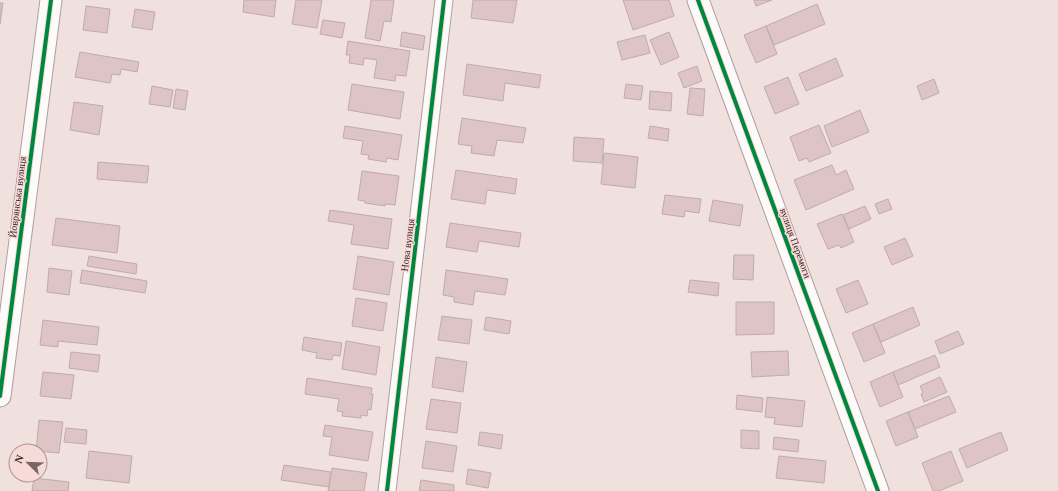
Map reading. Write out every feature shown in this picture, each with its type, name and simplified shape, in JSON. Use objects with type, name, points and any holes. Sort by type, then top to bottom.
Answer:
[{"type":"street","name":"Йоврянська вулиця","points":[[0,396],[51,0]]},
{"type":"street","name":"Нова вулиця","points":[[387,491],[444,0]]},
{"type":"street","name":"вулиця Перемоги","points":[[698,0],[878,491]]},
{"type":"building","points":[[244,0],[276,0],[274,17],[243,12]]},
{"type":"building","points":[[296,0],[322,0],[317,28],[292,24]]},
{"type":"building","points":[[371,0],[394,0],[391,22],[384,21],[380,41],[365,38]]},
{"type":"building","points":[[473,0],[517,0],[513,23],[471,18]]},
{"type":"building","points":[[623,0],[669,0],[674,16],[633,30]]},
{"type":"building","points":[[754,0],[772,0],[756,6]]},
{"type":"building","points":[[0,3],[3,3],[0,24]]},
{"type":"building","points":[[817,4],[825,24],[774,45],[766,26]]},
{"type":"building","points":[[86,6],[110,9],[107,33],[83,30]]},
{"type":"building","points":[[135,9],[155,12],[152,30],[132,27]]},
{"type":"building","points":[[323,20],[345,23],[342,38],[320,34]]},
{"type":"building","points":[[766,26],[777,54],[756,63],[744,35]]},
{"type":"building","points":[[402,32],[425,36],[423,50],[400,46]]},
{"type":"building","points":[[669,32],[679,57],[661,65],[650,40]]},
{"type":"building","points":[[645,35],[650,53],[622,60],[617,42]]},
{"type":"building","points":[[348,41],[410,51],[406,76],[396,75],[395,81],[374,78],[377,60],[364,58],[363,65],[349,63],[350,55],[346,55]]},
{"type":"building","points":[[80,52],[139,62],[137,72],[121,69],[120,75],[112,74],[110,83],[75,77]]},
{"type":"building","points":[[836,58],[843,76],[806,91],[799,74]]},
{"type":"building","points":[[467,64],[541,75],[539,88],[505,83],[503,101],[463,95]]},
{"type":"building","points":[[697,66],[702,81],[684,88],[678,73]]},
{"type":"building","points":[[788,77],[799,104],[775,114],[764,87]]},
{"type":"building","points":[[934,79],[939,93],[922,100],[917,86]]},
{"type":"building","points":[[352,84],[404,92],[400,119],[348,110]]},
{"type":"building","points":[[626,84],[643,86],[641,100],[624,98]]},
{"type":"building","points":[[152,86],[173,90],[170,107],[149,104]]},
{"type":"building","points":[[690,88],[705,89],[703,116],[687,114]]},
{"type":"building","points":[[176,89],[188,91],[185,110],[173,108]]},
{"type":"building","points":[[650,91],[672,93],[671,111],[649,109]]},
{"type":"building","points":[[74,102],[103,106],[99,135],[70,130]]},
{"type":"building","points":[[860,110],[869,132],[832,147],[824,126]]},
{"type":"building","points":[[462,118],[526,128],[523,143],[497,140],[494,156],[471,153],[472,146],[458,144]]},
{"type":"building","points":[[819,125],[831,153],[809,162],[807,158],[799,161],[790,137]]},
{"type":"building","points":[[345,126],[402,135],[398,160],[387,158],[386,162],[368,159],[369,155],[361,154],[363,141],[343,138]]},
{"type":"building","points":[[650,126],[669,129],[668,141],[648,138]]},
{"type":"building","points":[[574,137],[604,139],[602,163],[573,161]]},
{"type":"building","points":[[604,153],[638,157],[635,188],[601,184]]},
{"type":"building","points":[[98,162],[149,166],[147,183],[97,179]]},
{"type":"building","points":[[832,165],[836,175],[846,170],[854,189],[806,210],[794,180]]},
{"type":"building","points":[[456,170],[517,179],[515,194],[487,190],[485,204],[451,199]]},
{"type":"building","points":[[362,171],[399,176],[395,205],[385,204],[385,206],[365,203],[365,201],[358,200]]},
{"type":"building","points":[[665,195],[701,199],[699,213],[685,211],[684,217],[662,214]]},
{"type":"building","points":[[888,199],[892,209],[879,214],[875,204]]},
{"type":"building","points":[[713,200],[743,205],[740,226],[709,221]]},
{"type":"building","points":[[865,206],[871,219],[849,229],[843,215]]},
{"type":"building","points":[[330,210],[392,219],[388,249],[351,244],[354,225],[328,221]]},
{"type":"building","points":[[842,214],[854,242],[841,248],[839,245],[828,249],[817,224]]},
{"type":"building","points":[[56,218],[120,226],[117,253],[52,245]]},
{"type":"building","points":[[450,223],[521,233],[519,247],[479,241],[477,252],[446,247]]},
{"type":"building","points":[[905,238],[913,256],[892,265],[884,247]]},
{"type":"building","points":[[734,255],[754,255],[753,280],[733,279]]},
{"type":"building","points":[[89,256],[137,264],[136,274],[87,266]]},
{"type":"building","points":[[358,256],[394,262],[389,295],[353,289]]},
{"type":"building","points":[[49,268],[72,271],[69,295],[47,292]]},
{"type":"building","points":[[82,270],[147,281],[145,293],[80,283]]},
{"type":"building","points":[[446,270],[508,279],[505,295],[475,291],[473,305],[454,302],[454,297],[443,295]]},
{"type":"building","points":[[690,280],[719,283],[718,296],[688,292]]},
{"type":"building","points":[[858,280],[868,304],[846,313],[836,289]]},
{"type":"building","points":[[356,298],[387,303],[383,331],[352,326]]},
{"type":"building","points":[[736,302],[774,302],[774,334],[736,335]]},
{"type":"building","points":[[913,307],[920,325],[881,342],[873,324]]},
{"type":"building","points":[[442,316],[472,320],[469,344],[438,340]]},
{"type":"building","points":[[486,317],[511,321],[509,334],[484,330]]},
{"type":"building","points":[[43,320],[99,327],[97,345],[58,341],[58,347],[40,345]]},
{"type":"building","points":[[873,324],[885,353],[864,362],[852,333]]},
{"type":"building","points":[[958,331],[964,344],[940,354],[935,341]]},
{"type":"building","points":[[304,337],[342,343],[340,356],[333,355],[332,360],[316,358],[317,353],[302,350]]},
{"type":"building","points":[[346,341],[380,347],[376,375],[342,369]]},
{"type":"building","points":[[788,351],[789,375],[752,377],[751,352]]},
{"type":"building","points":[[71,352],[100,355],[98,372],[69,368]]},
{"type":"building","points":[[935,355],[940,367],[898,385],[893,372]]},
{"type":"building","points":[[436,357],[467,362],[463,392],[432,387]]},
{"type":"building","points":[[43,372],[74,375],[71,399],[40,396]]},
{"type":"building","points":[[893,372],[903,397],[880,407],[870,382]]},
{"type":"building","points":[[940,377],[947,392],[924,402],[921,394],[923,393],[920,386]]},
{"type":"building","points":[[307,378],[372,388],[371,394],[373,394],[371,410],[368,409],[367,416],[361,415],[361,418],[342,416],[343,412],[337,411],[339,399],[305,394]]},
{"type":"building","points":[[737,395],[763,398],[762,412],[736,409]]},
{"type":"building","points":[[949,396],[956,412],[915,429],[908,412]]},
{"type":"building","points":[[767,397],[805,401],[802,427],[774,424],[775,418],[765,417]]},
{"type":"building","points":[[431,399],[461,403],[457,433],[426,429]]},
{"type":"building","points":[[908,412],[918,437],[896,446],[886,421]]},
{"type":"building","points":[[39,420],[63,422],[59,453],[48,452],[48,443],[37,443]]},
{"type":"building","points":[[325,425],[373,432],[368,461],[329,455],[332,437],[323,436]]},
{"type":"building","points":[[66,428],[87,430],[86,444],[64,442]]},
{"type":"building","points":[[741,430],[759,431],[759,449],[741,448]]},
{"type":"building","points":[[480,432],[503,435],[501,449],[478,445]]},
{"type":"building","points":[[1001,432],[1008,450],[967,468],[959,449]]},
{"type":"building","points":[[774,437],[799,440],[798,452],[773,449]]},
{"type":"building","points":[[426,441],[457,446],[453,472],[422,468]]},
{"type":"building","points":[[89,451],[132,456],[129,483],[86,478]]},
{"type":"building","points":[[951,451],[963,481],[939,491],[933,491],[922,463]]},
{"type":"building","points":[[779,456],[826,461],[824,483],[776,478]]},
{"type":"building","points":[[284,465],[331,472],[329,487],[281,480]]},
{"type":"building","points":[[332,468],[367,473],[364,491],[328,491]]},
{"type":"building","points":[[468,469],[491,473],[488,488],[466,484]]},
{"type":"building","points":[[48,480],[69,482],[68,491],[32,491],[33,483],[48,483]]},
{"type":"building","points":[[421,480],[454,485],[454,491],[419,491]]},
{"type":"cycle path","points":[[0,396],[51,0]]},
{"type":"cycle path","points":[[387,491],[444,0]]},
{"type":"cycle path","points":[[698,0],[878,491]]}]
